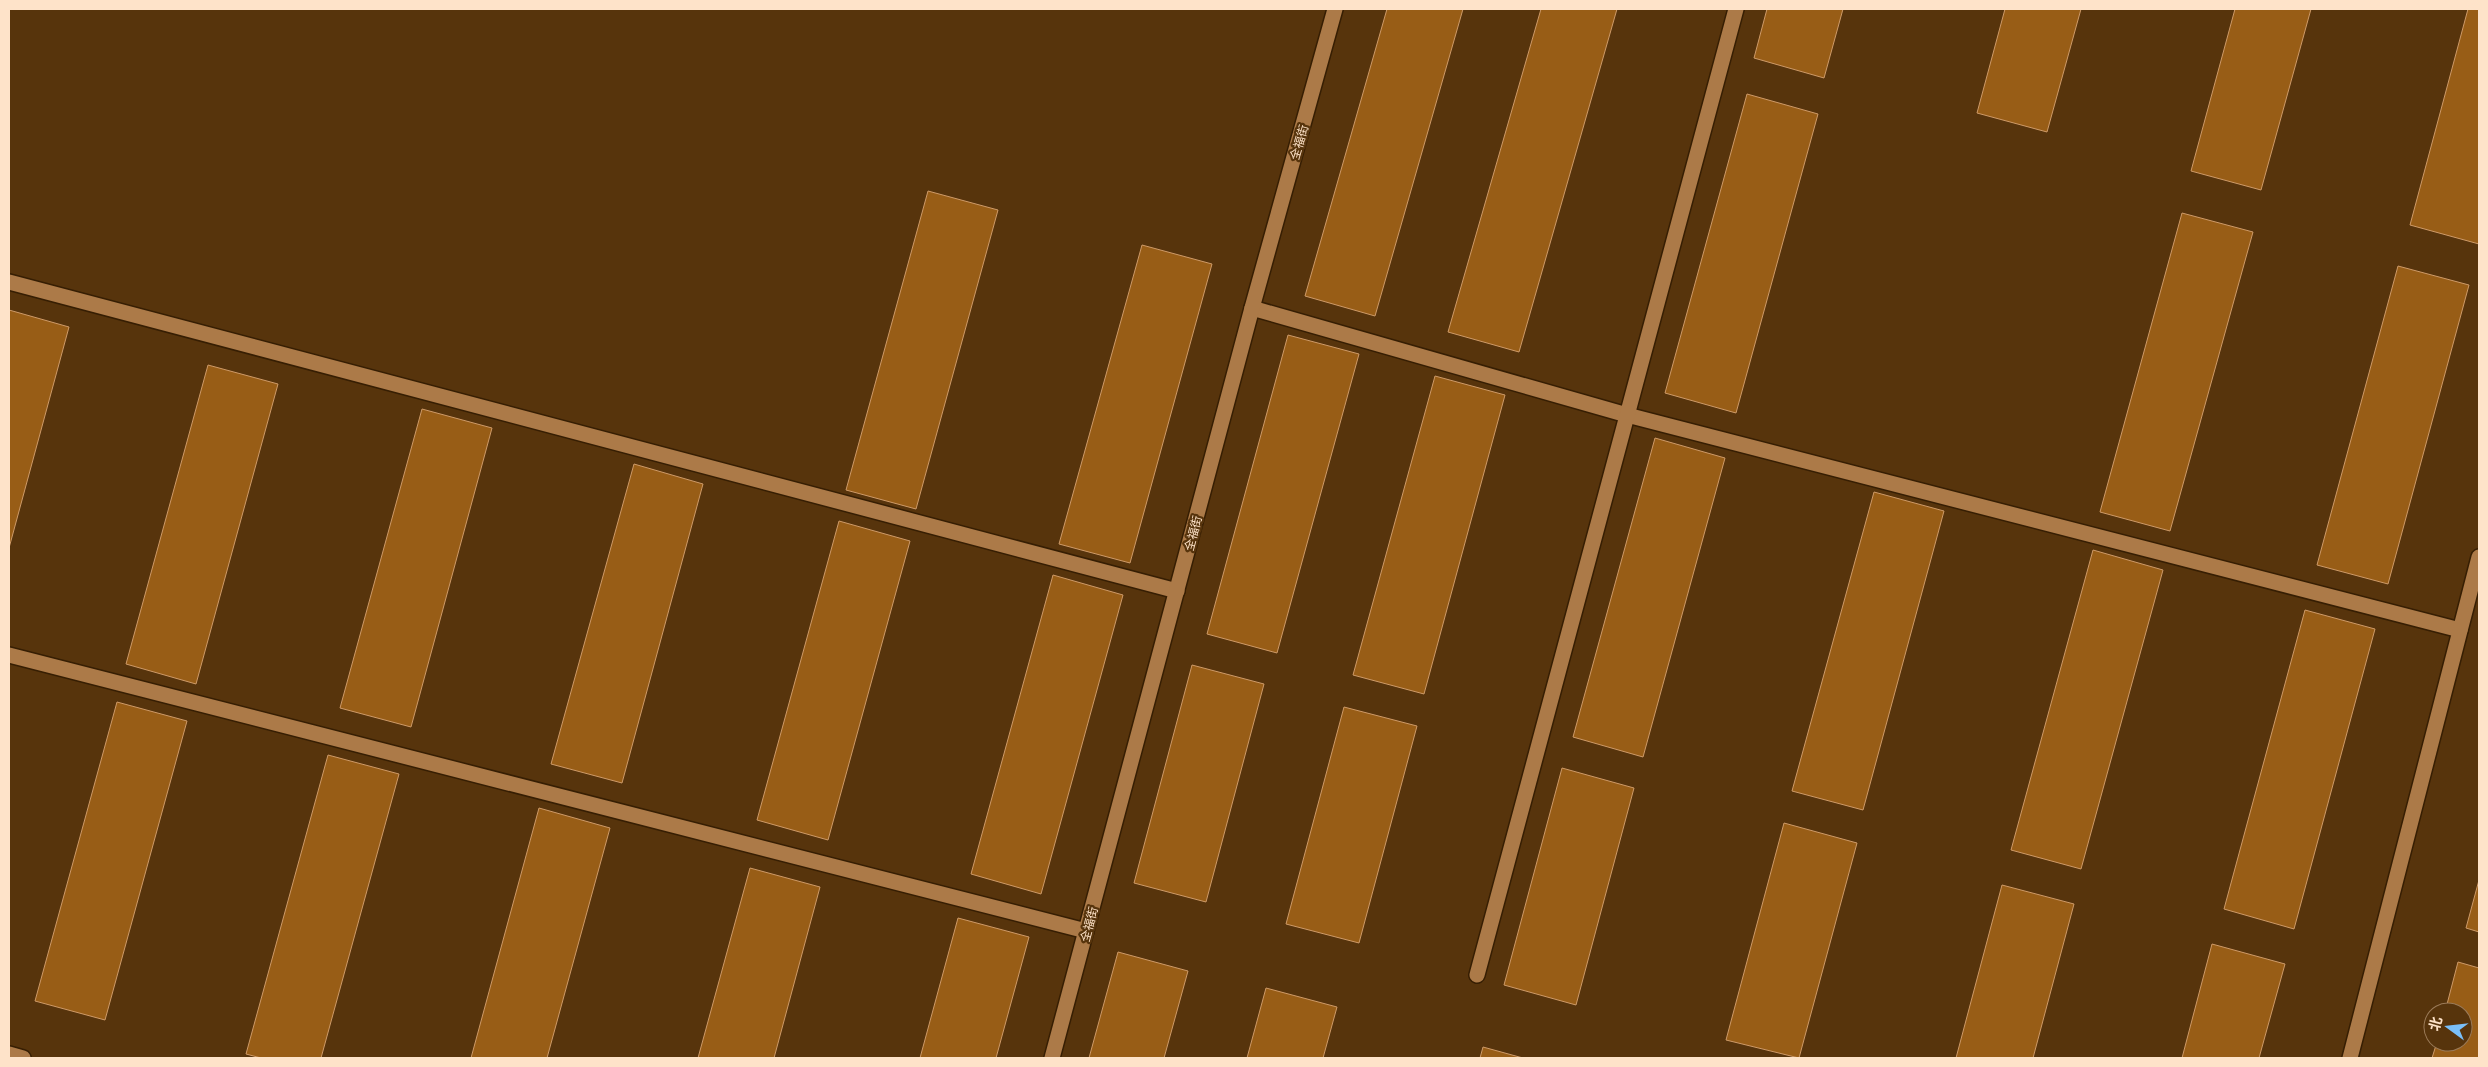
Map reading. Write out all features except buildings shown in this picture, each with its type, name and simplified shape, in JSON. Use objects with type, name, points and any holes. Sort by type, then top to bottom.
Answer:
[{"type":"street","name":"全福街","points":[[1052,1058],[1252,308],[1335,9]]},
{"type":"street","points":[[1477,975],[1736,9]]},
{"type":"street","points":[[9,282],[1177,591]]},
{"type":"street","points":[[1252,308],[1627,415],[2460,630]]},
{"type":"street","points":[[2350,1058],[2479,557]]},
{"type":"street","points":[[9,655],[1086,931]]},
{"type":"street","points":[[9,1054],[23,1058]]}]
